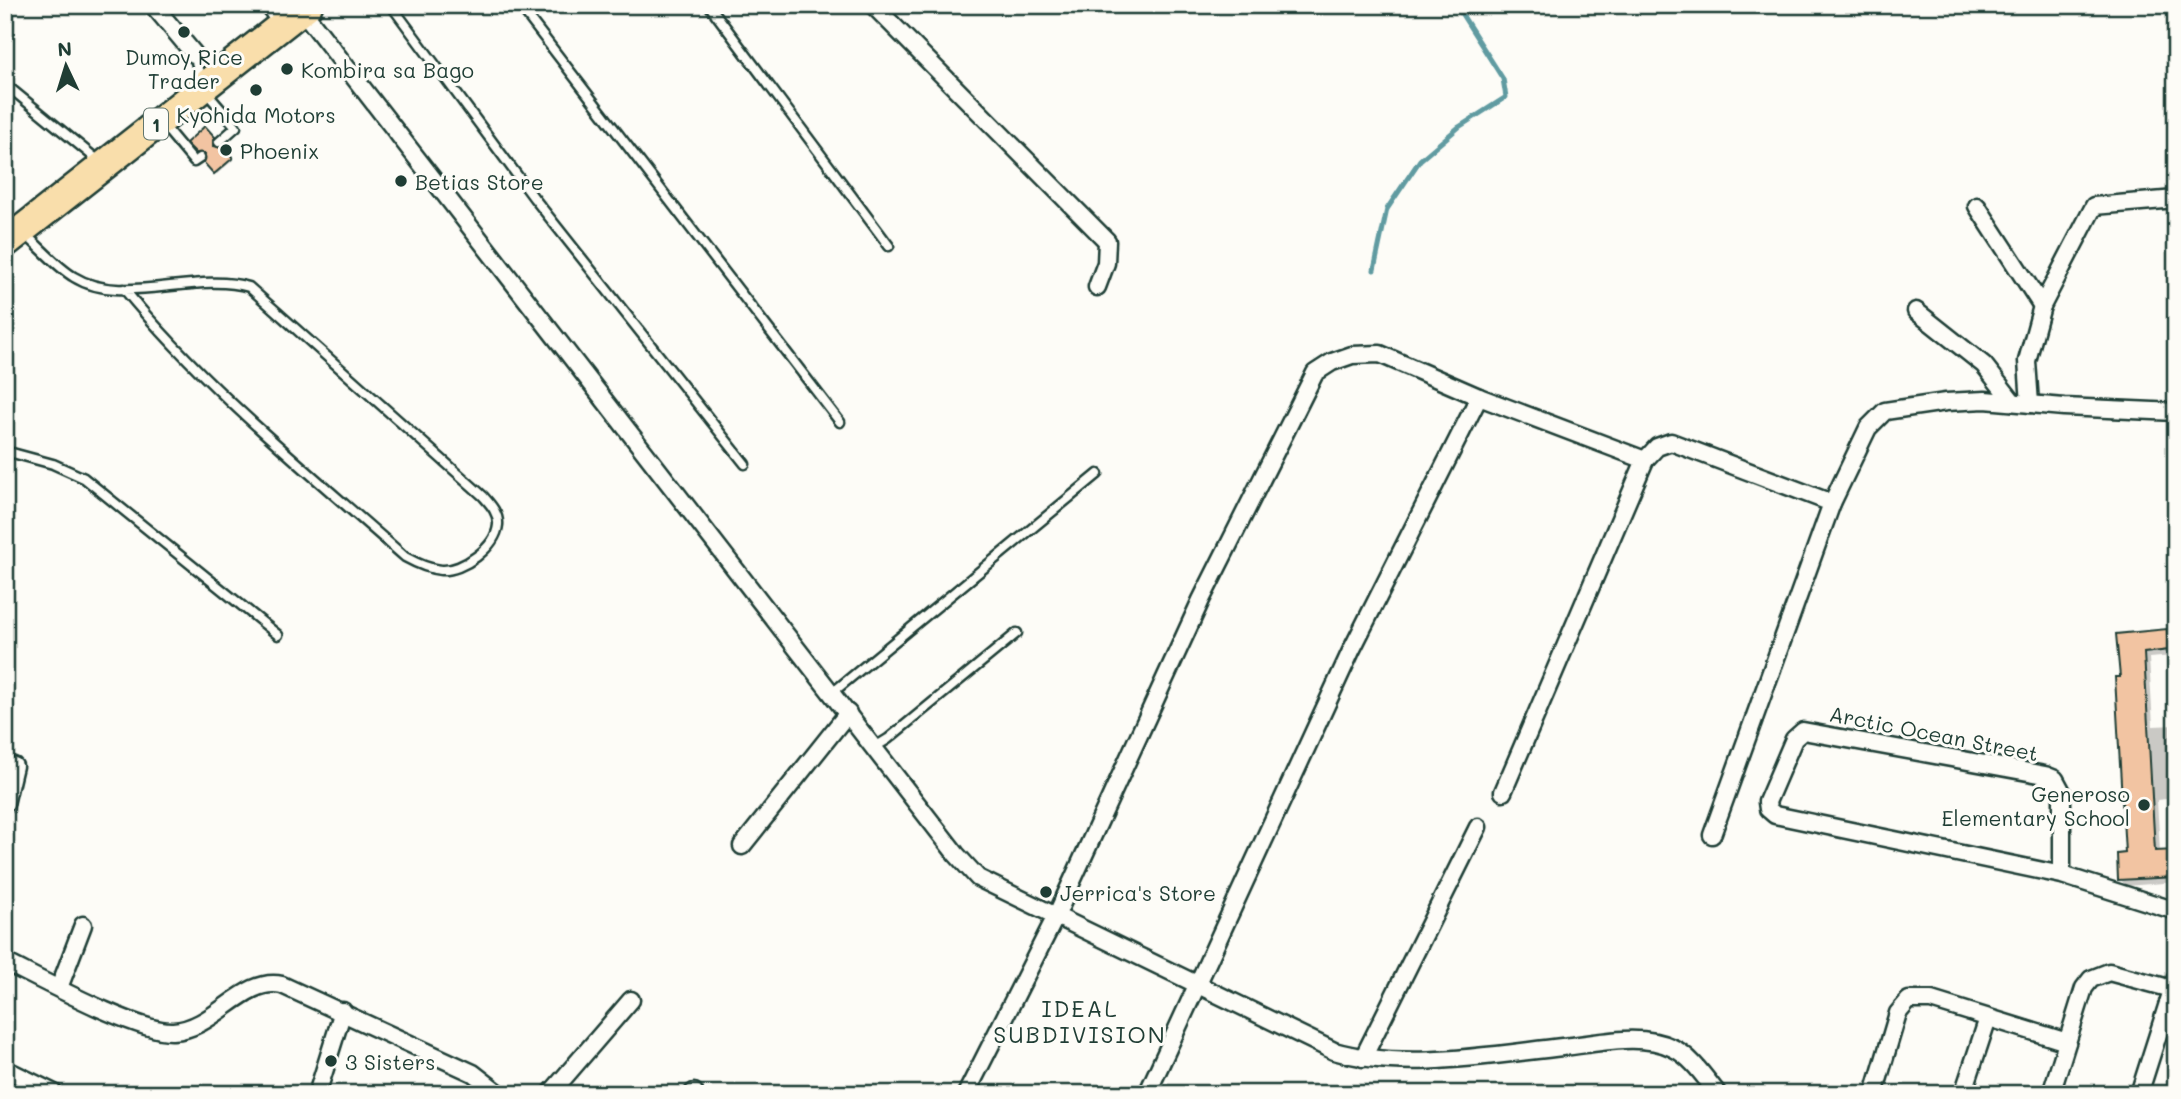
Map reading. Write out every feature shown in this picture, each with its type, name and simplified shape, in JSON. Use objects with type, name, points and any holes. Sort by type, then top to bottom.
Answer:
[{"type":"highway","name":"1","points":[[13,237],[202,87],[271,16],[305,8]]},
{"type":"street","points":[[153,5],[194,54]]},
{"type":"street","points":[[873,5],[977,107],[1107,242],[1106,263],[1097,287]]},
{"type":"street","points":[[305,8],[832,693],[978,878],[1057,914],[1334,1051],[1387,1060],[1484,1056],[1636,1040],[1673,1048],[1687,1058],[1717,1094]]},
{"type":"street","points":[[2030,404],[2027,361],[2042,306],[2094,206],[2176,198]]},
{"type":"street","points":[[1977,206],[2042,306]]},
{"type":"street","points":[[1916,311],[1983,365],[2013,401]]},
{"type":"street","points":[[966,1094],[1057,914],[1201,600],[1315,373],[1332,362],[1352,355],[1380,354],[1479,397],[1645,460]]},
{"type":"street","points":[[1147,1094],[1351,651],[1479,397]]},
{"type":"street","points":[[1712,835],[1832,503],[1868,428],[1885,411],[1946,402],[2013,401],[2176,412]]},
{"type":"street","points":[[1503,792],[1645,460],[1657,447],[1671,442],[1832,503]]},
{"type":"street","points":[[742,846],[848,713]]},
{"type":"street","name":"Arctic Ocean Street","points":[[2062,875],[2062,792],[2054,779],[2045,775],[1803,731],[1794,739],[1767,802],[1775,815],[2062,875],[2176,911]]},
{"type":"street","points":[[5,804],[14,766]]},
{"type":"street","points":[[1363,1058],[1478,827]]},
{"type":"street","points":[[58,988],[83,925]]},
{"type":"street","points":[[5,962],[138,1023],[171,1032],[205,1021],[259,984],[270,982],[343,1011],[473,1073],[500,1094]]},
{"type":"street","points":[[2051,1094],[2084,988],[2091,979],[2109,972],[2175,986],[2139,1094]]},
{"type":"street","points":[[550,1094],[631,1000]]},
{"type":"street","points":[[1874,1094],[1898,1013],[1909,1000],[1931,1000],[2067,1042]]},
{"type":"street","points":[[317,1094],[343,1011]]},
{"type":"street","points":[[1963,1094],[1989,1018]]},
{"type":"street","points":[[5,1069],[54,1093]]},
{"type":"lane","points":[[391,5],[534,198],[745,464]]},
{"type":"lane","points":[[519,5],[840,422]]},
{"type":"lane","points":[[709,5],[889,246]]},
{"type":"lane","points":[[194,54],[202,87],[236,127],[219,142]]},
{"type":"lane","points":[[5,84],[104,165]]},
{"type":"lane","points":[[160,121],[194,162],[200,158]]},
{"type":"lane","points":[[13,237],[74,278],[94,285],[124,289],[198,281],[230,281],[249,286],[483,496],[494,508],[498,523],[495,533],[478,554],[460,568],[442,571],[420,565],[405,557],[222,395],[157,329],[124,289]]},
{"type":"lane","points":[[5,451],[53,464],[84,478],[278,635]]},
{"type":"lane","points":[[832,693],[1098,474]]},
{"type":"lane","points":[[875,747],[1017,633]]},
{"type":"building","points":[[205,126],[215,137],[214,146],[223,147],[233,158],[214,174],[204,163],[205,154],[196,153],[186,143]]},
{"type":"building","points":[[2167,629],[2169,650],[2144,653],[2155,851],[2176,850],[2176,877],[2118,880],[2117,854],[2125,853],[2115,677],[2120,677],[2116,634]]},
{"type":"waterway","points":[[1374,270],[1387,209],[1420,160],[1459,127],[1506,97],[1503,79],[1456,5]]},
{"type":"place","name":"Dumoy Rice Trader","points":[[184,32]]},
{"type":"place","name":"Kombira sa Bago","points":[[287,69]]},
{"type":"place","name":"Kyohida Motors","points":[[256,90]]},
{"type":"place","name":"Phoenix","points":[[226,150]]},
{"type":"place","name":"Betias Store","points":[[401,181]]},
{"type":"place","name":"Generoso Elementary School","points":[[2144,805]]},
{"type":"place","name":"Jerrica's Store","points":[[1046,892]]},
{"type":"place","name":"3 Sisters","points":[[331,1061]]},
{"type":"district","name":"IDEAL SUBDIVISION","points":[[1080,1021]]}]
